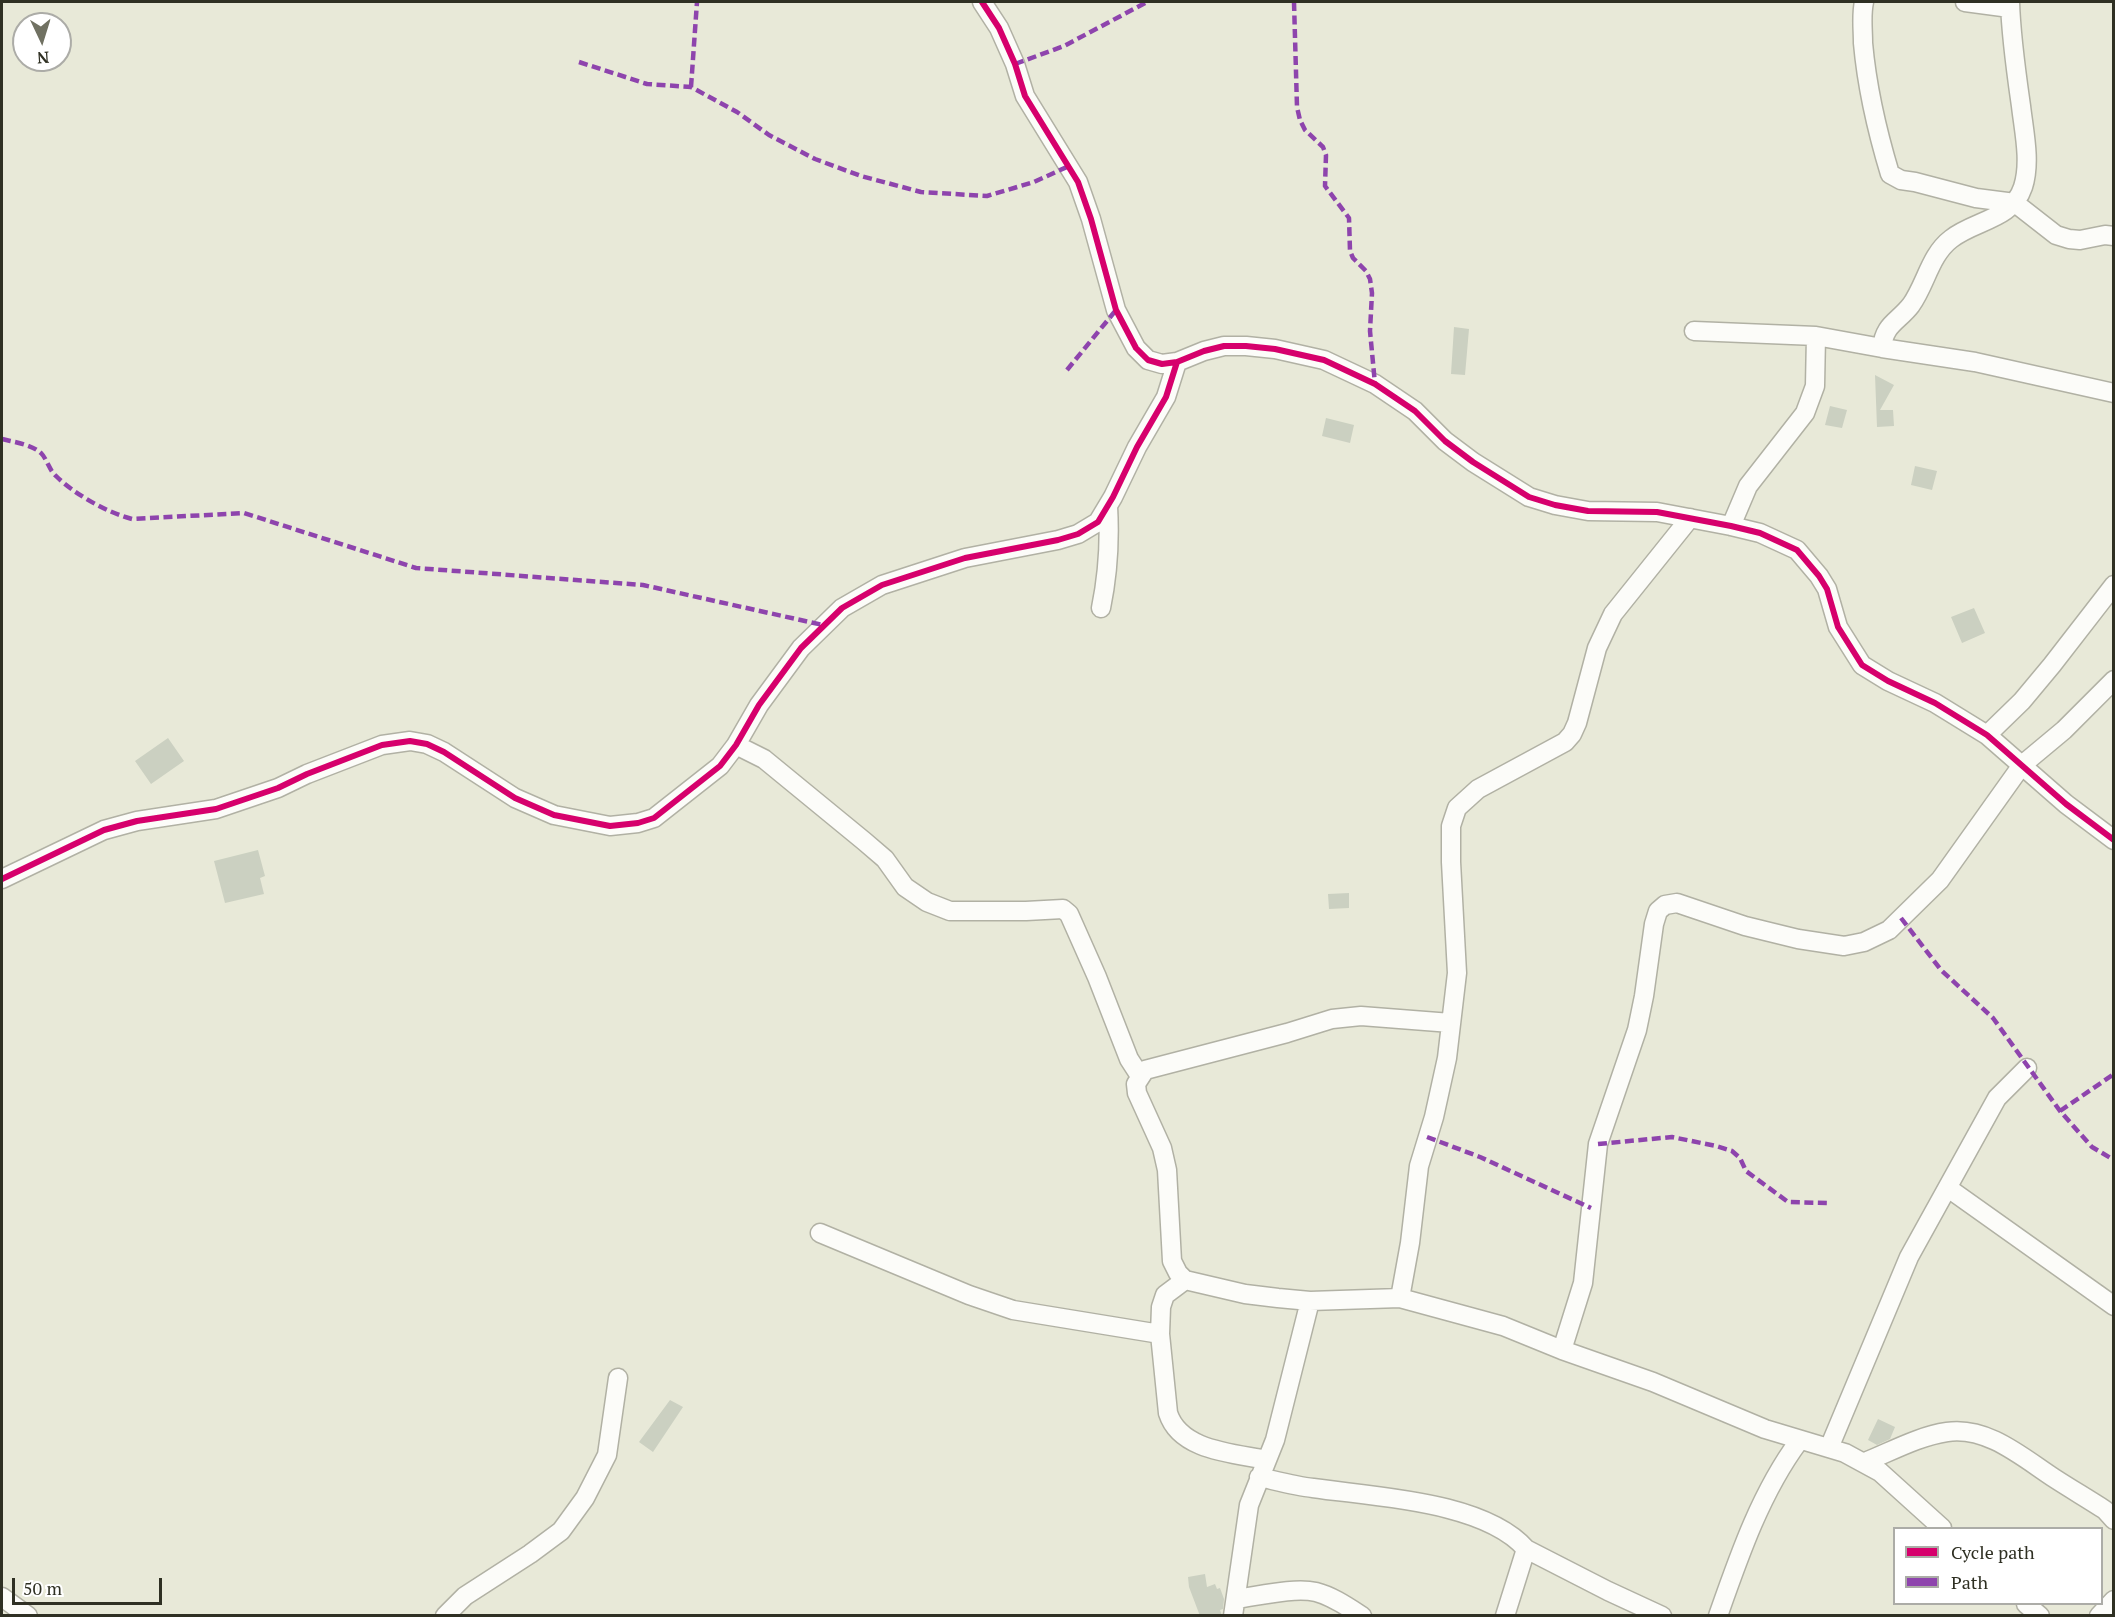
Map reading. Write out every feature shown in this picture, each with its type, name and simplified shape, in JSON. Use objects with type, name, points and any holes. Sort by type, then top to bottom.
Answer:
[{"type":"street","points":[[982,2],[999,28],[1015,64],[1025,96],[1078,182],[1091,219],[1116,310],[1136,348],[1148,360],[1162,364],[1177,362],[1224,346],[1275,349],[1324,360],[1375,384],[1415,411],[1445,441],[1473,462],[1529,496],[1556,505],[1588,511],[1656,512],[1731,526],[1760,533],[1797,550],[1827,589],[1838,627],[1862,664],[1888,681],[1935,703],[1987,735],[2067,804],[2114,840]]},
{"type":"street","points":[[1864,2],[1862,24],[1865,68],[1875,124],[1890,174],[1901,180],[1976,198],[2015,204],[2056,235],[2080,240],[2105,235],[2114,236]]},
{"type":"street","points":[[1882,348],[1885,332],[1910,306],[1923,280],[1948,241],[2004,213],[2015,204],[2023,188],[2026,147],[2010,5],[1965,2]]},
{"type":"street","points":[[1694,331],[1816,336],[1975,362],[2114,393]]},
{"type":"street","points":[[1731,526],[1748,486],[1805,413],[1815,386],[1816,336]]},
{"type":"street","points":[[2,879],[104,830],[137,821],[216,809],[278,788],[307,774],[382,745],[410,741],[427,744],[444,752],[515,798],[554,815],[610,826],[638,823],[654,818],[720,766],[736,745],[759,705],[801,648],[842,608],[882,585],[965,558],[1058,540],[1078,534],[1098,522],[1166,397],[1177,362]]},
{"type":"street","points":[[1101,608],[1109,554],[1108,506]]},
{"type":"street","points":[[1400,1298],[1410,1243],[1419,1166],[1440,1092],[1457,973],[1451,825],[1457,808],[1478,789],[1555,748],[1572,734],[1597,648],[1613,614],[1690,518]]},
{"type":"street","points":[[1987,735],[2022,701],[2114,585]]},
{"type":"street","points":[[1562,1350],[1583,1283],[1598,1144],[1637,1030],[1658,911],[1665,904],[1677,903],[1745,927],[1844,946],[1864,942],[1889,930],[1940,880],[2022,765],[2064,729],[2114,680]]},
{"type":"street","points":[[736,745],[764,759],[864,841],[885,859],[905,886],[927,902],[950,911],[1063,909],[1069,914],[1129,1059],[1140,1076]]},
{"type":"street","points":[[1451,1023],[1361,1016],[1332,1020],[1145,1070],[1136,1084],[1137,1093],[1162,1148],[1167,1170],[1172,1261],[1178,1273],[1185,1280],[1245,1294],[1310,1301],[1400,1298],[1503,1326],[1562,1350],[1653,1382],[1731,1416],[1798,1441],[1845,1453],[1865,1462],[1898,1487],[1941,1527]]},
{"type":"street","points":[[1829,1448],[1909,1257],[1997,1098],[2027,1068]]},
{"type":"street","points":[[1948,1188],[2114,1306]]},
{"type":"street","points":[[820,1233],[969,1295],[1013,1310],[1160,1334]]},
{"type":"street","points":[[1185,1280],[1165,1294],[1161,1307],[1160,1334],[1168,1413],[1172,1425],[1184,1438],[1208,1447],[1267,1460]]},
{"type":"street","points":[[1310,1301],[1275,1440],[1249,1505],[1235,1607],[1299,1590],[1316,1592],[1336,1600],[1362,1616]]},
{"type":"street","points":[[445,1616],[465,1596],[561,1531],[585,1498],[608,1455],[618,1378]]},
{"type":"street","points":[[1865,1462],[1944,1432],[1971,1432],[1995,1441],[2016,1453],[2104,1510],[2114,1520]]},
{"type":"street","points":[[1718,1616],[1759,1510],[1783,1461],[1798,1441]]},
{"type":"street","points":[[1259,1477],[1310,1488],[1428,1504],[1484,1521],[1518,1539],[1527,1549],[1662,1616]]},
{"type":"street","points":[[1505,1616],[1527,1549]]},
{"type":"street","points":[[2,1598],[28,1616]]},
{"type":"street","points":[[2099,1616],[2114,1600]]},
{"type":"street","points":[[2027,1605],[2040,1616]]},
{"type":"building","points":[[1454,327],[1469,329],[1465,375],[1451,374]]},
{"type":"building","points":[[1875,375],[1894,385],[1880,410],[1893,410],[1894,426],[1877,427]]},
{"type":"building","points":[[1830,406],[1847,410],[1842,428],[1825,425]]},
{"type":"building","points":[[1326,418],[1354,425],[1350,443],[1322,436]]},
{"type":"building","points":[[1915,466],[1937,471],[1932,490],[1911,485]]},
{"type":"building","points":[[1974,608],[1985,633],[1962,643],[1951,617]]},
{"type":"building","points":[[168,738],[184,761],[151,784],[135,761]]},
{"type":"building","points":[[258,850],[265,876],[260,878],[264,894],[225,903],[214,861]]},
{"type":"building","points":[[1349,893],[1349,908],[1329,909],[1328,894]]},
{"type":"building","points":[[670,1400],[683,1407],[653,1452],[639,1442]]},
{"type":"building","points":[[1878,1419],[1895,1427],[1890,1439],[1877,1445],[1868,1440]]},
{"type":"building","points":[[1205,1574],[1207,1587],[1215,1584],[1217,1589],[1220,1588],[1224,1599],[1223,1609],[1220,1610],[1222,1616],[1200,1616],[1189,1587],[1188,1577]]},
{"type":"marked path","points":[[691,87],[697,2]]},
{"type":"marked path","points":[[1015,64],[1064,46],[1147,2]]},
{"type":"marked path","points":[[1294,2],[1297,107],[1305,130],[1323,147],[1326,155],[1325,186],[1349,218],[1350,251],[1370,279],[1372,293],[1370,331],[1375,384]]},
{"type":"marked path","points":[[579,62],[647,84],[691,87],[737,112],[769,135],[815,159],[861,176],[921,192],[987,196],[1034,182],[1069,166]]},
{"type":"marked path","points":[[1067,370],[1116,310]]},
{"type":"marked path","points":[[2,439],[37,450],[63,483],[102,508],[132,519],[244,513],[416,568],[643,585],[823,625]]},
{"type":"marked path","points":[[1901,918],[1941,970],[1993,1018],[2060,1111],[2092,1147],[2114,1160]]},
{"type":"marked path","points":[[2060,1111],[2114,1074]]},
{"type":"marked path","points":[[1427,1137],[1480,1157],[1591,1208]]},
{"type":"marked path","points":[[1598,1144],[1672,1137],[1716,1146],[1732,1151],[1740,1158],[1746,1171],[1788,1202],[1828,1203]]},
{"type":"cycle path","points":[[982,2],[999,28],[1015,64],[1025,96],[1078,182],[1091,219],[1116,310],[1136,348],[1148,360],[1162,364],[1177,362],[1224,346],[1275,349],[1324,360],[1375,384],[1415,411],[1445,441],[1473,462],[1529,497],[1588,511],[1657,512],[1731,526],[1760,533],[1797,550],[1827,589],[1838,627],[1862,665],[1888,681],[1935,703],[1987,735],[2066,804],[2114,840]]},
{"type":"cycle path","points":[[2,879],[104,830],[137,821],[216,809],[278,788],[307,774],[382,745],[410,741],[427,744],[444,752],[515,798],[554,815],[610,826],[638,823],[654,818],[720,766],[736,745],[759,705],[801,648],[842,608],[882,585],[965,558],[1058,540],[1078,534],[1098,522],[1166,397],[1177,362]]}]
